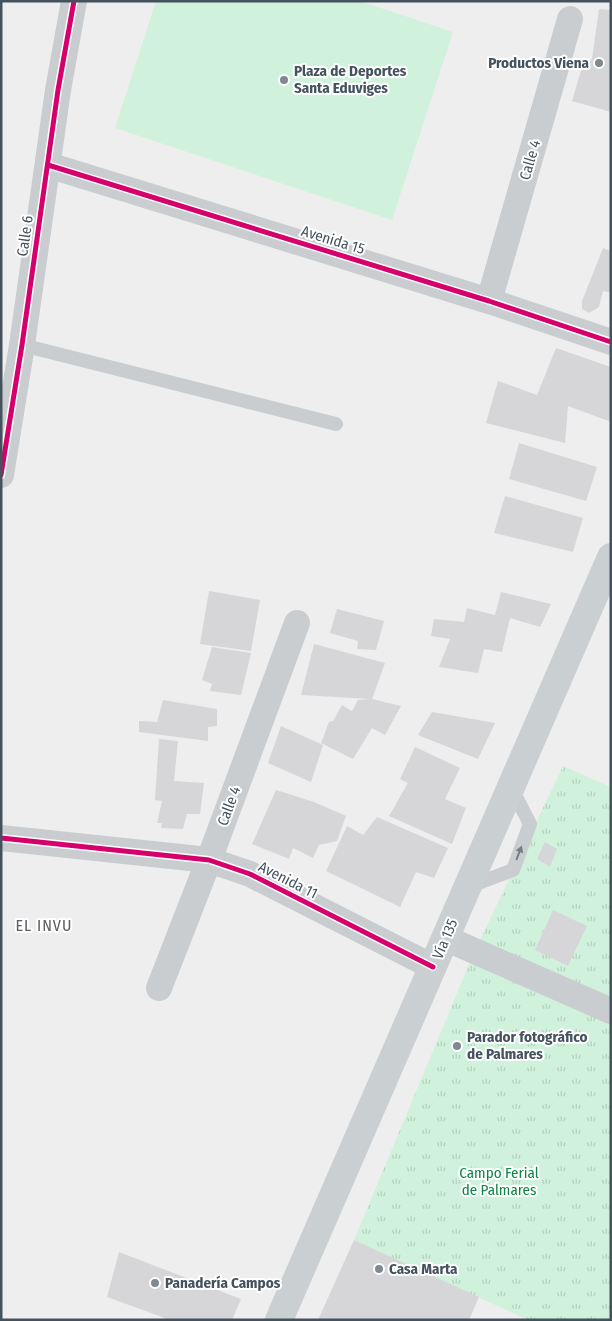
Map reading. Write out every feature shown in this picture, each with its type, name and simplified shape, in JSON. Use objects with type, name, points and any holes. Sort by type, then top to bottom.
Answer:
[{"type":"main road","name":"Vía 135","points":[[279,1320],[611,557]]},
{"type":"street","name":"Calle 6","points":[[1,475],[22,345],[58,90],[74,1]]},
{"type":"street","name":"Calle 4","points":[[489,301],[570,20]]},
{"type":"street","name":"Avenida 15","points":[[48,165],[489,301],[611,342]]},
{"type":"street","name":"Calle 4","points":[[159,988],[209,860],[297,623]]},
{"type":"street","name":"Avenida 11","points":[[1,838],[209,860],[250,874],[433,967]]},
{"type":"street","points":[[445,938],[611,1011]]},
{"type":"lane","points":[[22,345],[336,424]]},
{"type":"green space","name":"Plaza de Deportes Santa Eduviges","points":[[156,1],[360,1],[453,32],[392,220],[115,128]]},
{"type":"green space","name":"Campo Ferial de Palmares","points":[[563,766],[611,787],[611,1320],[528,1320],[354,1240],[473,955]]},
{"type":"building","name":"Productos Viena","points":[[599,9],[611,10],[611,112],[572,101],[582,67],[592,59]]},
{"type":"building","points":[[603,248],[611,251],[611,293],[603,291],[599,307],[589,313],[582,309],[582,301]]},
{"type":"building","points":[[556,348],[611,367],[611,422],[568,406],[565,443],[486,423],[498,381],[537,395]]},
{"type":"building","points":[[519,443],[597,467],[586,501],[509,479]]},
{"type":"building","points":[[505,496],[583,518],[573,552],[494,533]]},
{"type":"building","points":[[209,591],[260,600],[251,651],[200,644]]},
{"type":"building","points":[[501,592],[551,604],[540,627],[510,618],[502,652],[484,649],[478,673],[439,667],[450,639],[431,636],[434,619],[464,622],[467,608],[495,615]]},
{"type":"building","points":[[337,609],[384,621],[376,650],[357,649],[358,641],[330,633]]},
{"type":"building","points":[[314,644],[385,663],[372,699],[401,706],[385,735],[372,728],[353,759],[321,743],[329,722],[333,721],[342,705],[352,711],[358,700],[370,699],[301,695]]},
{"type":"building","points":[[212,647],[251,653],[241,695],[210,691],[212,684],[202,680]]},
{"type":"building","points":[[163,700],[217,709],[217,726],[208,727],[208,741],[139,732],[139,721],[157,722]]},
{"type":"building","points":[[432,712],[495,723],[478,759],[418,735]]},
{"type":"building","points":[[281,726],[323,745],[311,782],[268,763]]},
{"type":"building","points":[[159,739],[178,741],[174,781],[204,783],[200,814],[187,814],[183,829],[161,828],[162,823],[157,823],[162,801],[155,800]]},
{"type":"building","points":[[415,747],[460,768],[445,799],[466,808],[452,844],[389,816],[408,783],[400,779]]},
{"type":"building","points":[[276,790],[314,802],[346,816],[337,841],[319,845],[313,858],[293,848],[289,859],[252,844]]},
{"type":"building","points":[[377,817],[448,848],[434,878],[416,872],[400,907],[326,871],[347,826],[363,835]]},
{"type":"building","points":[[545,842],[557,849],[550,867],[537,859]]},
{"type":"building","points":[[553,910],[587,926],[568,966],[535,950]]},
{"type":"building","name":"Casa Marta","points":[[354,1240],[479,1297],[469,1320],[318,1320]]},
{"type":"building","name":"Panadería Campos","points":[[119,1252],[241,1299],[232,1320],[170,1320],[107,1297]]},
{"type":"cycle path","points":[[1,475],[22,345],[58,90],[74,1]]},
{"type":"cycle path","points":[[48,165],[489,301],[611,342]]},
{"type":"cycle path","points":[[1,838],[209,860],[250,874],[433,967]]},
{"type":"place","name":"Productos Viena","points":[[599,63]]},
{"type":"place","name":"Plaza de Deportes Santa Eduviges","points":[[284,80]]},
{"type":"place","name":"Parador fotográfico de Palmares","points":[[457,1046]]},
{"type":"place","name":"Casa Marta","points":[[379,1269]]},
{"type":"place","name":"Panadería Campos","points":[[155,1283]]},
{"type":"district","name":"EL INVU","points":[[44,925]]}]
